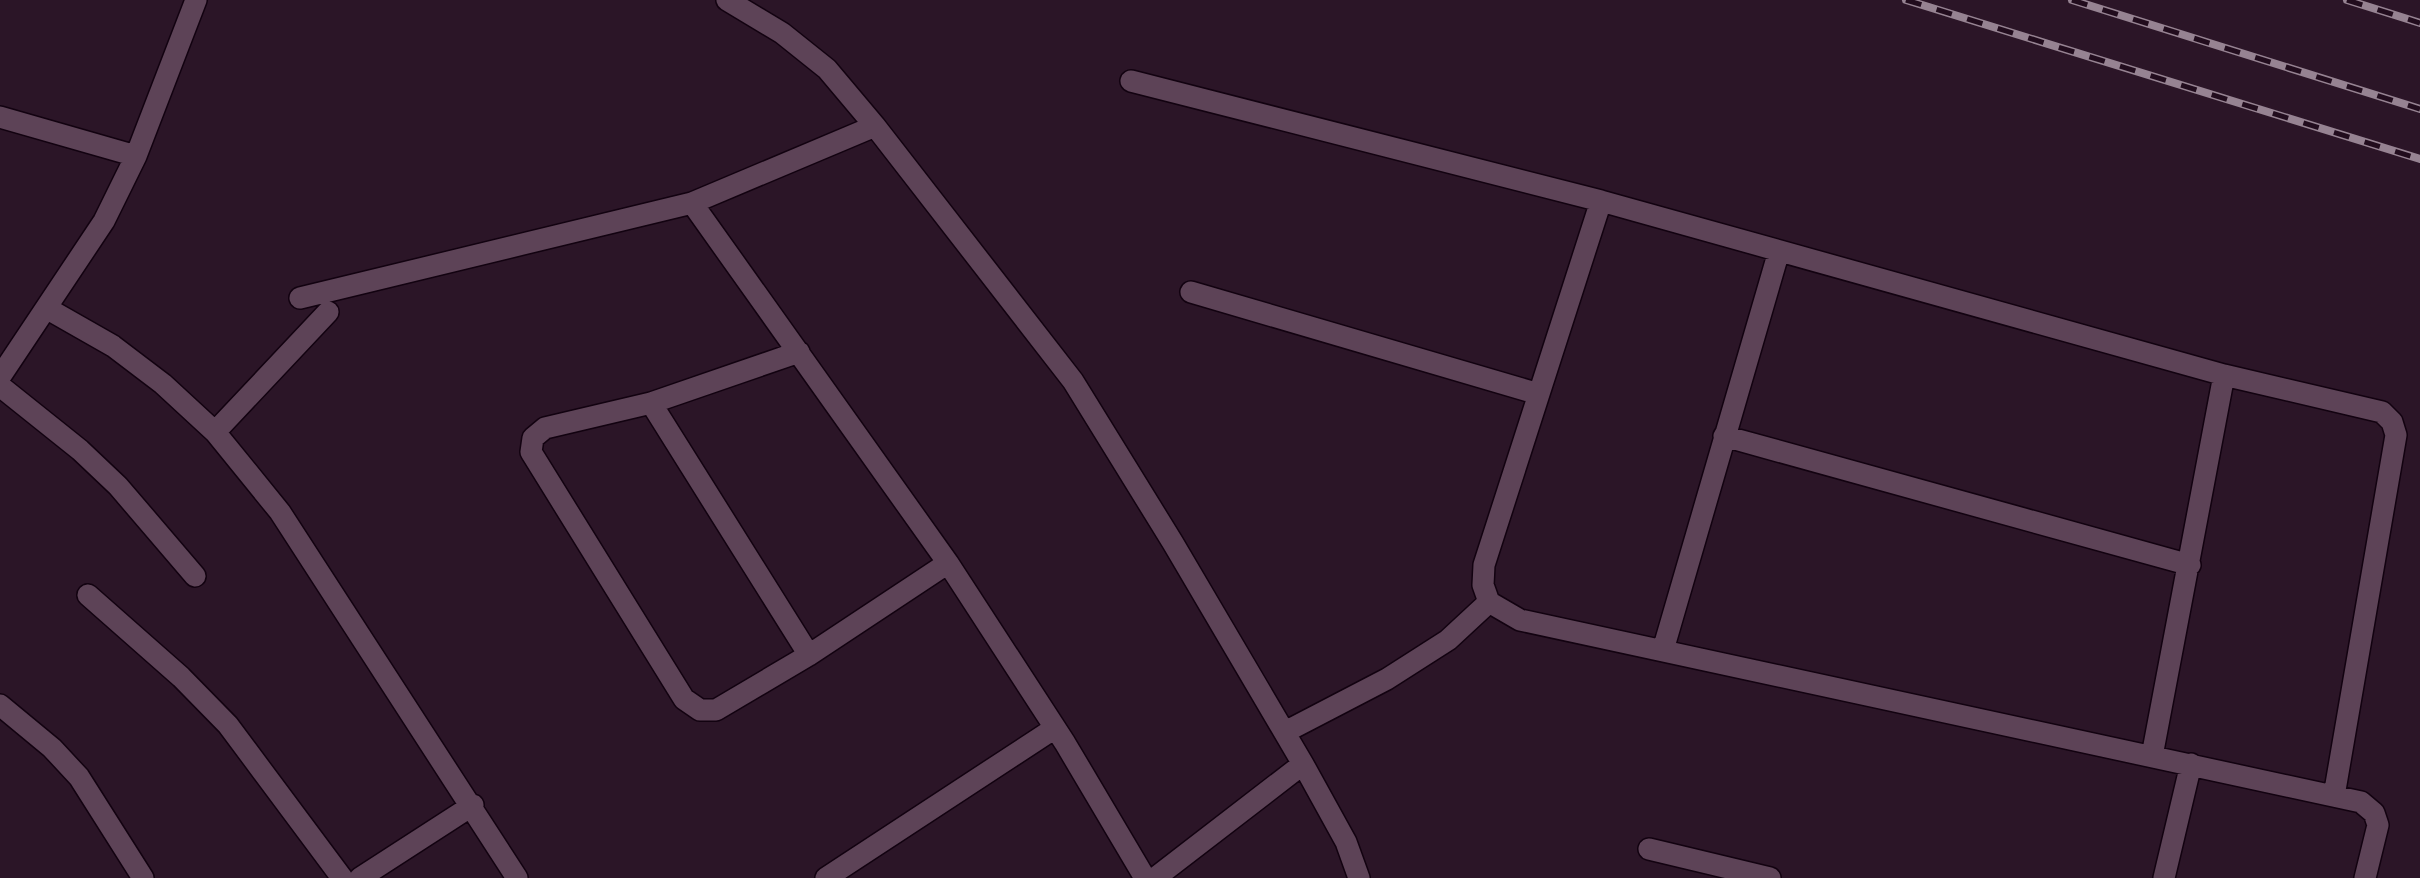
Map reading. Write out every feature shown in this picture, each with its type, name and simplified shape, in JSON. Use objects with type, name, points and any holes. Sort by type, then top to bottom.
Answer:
[{"type":"street","points":[[0,377],[48,309],[104,220],[136,156],[196,0]]},
{"type":"street","points":[[727,0],[782,33],[827,69],[875,126],[1073,381],[1285,732],[1346,842],[1359,878]]},
{"type":"street","points":[[1131,81],[1601,201],[2224,374],[2382,412],[2392,422],[2396,435],[2334,796]]},
{"type":"street","points":[[0,117],[136,156]]},
{"type":"street","points":[[300,298],[692,203],[875,126]]},
{"type":"street","points":[[1601,201],[1484,565],[1483,585],[1489,601],[1520,620],[2361,802],[2374,813],[2378,825],[2365,878]]},
{"type":"street","points":[[692,203],[947,563],[1055,728],[1145,878]]},
{"type":"street","points":[[1663,650],[1779,251]]},
{"type":"street","points":[[1191,292],[1539,394]]},
{"type":"street","points":[[48,309],[113,346],[163,384],[215,432],[279,512],[473,805],[517,878]]},
{"type":"street","points":[[215,432],[328,312]]},
{"type":"street","points":[[799,352],[651,403],[545,429],[533,438],[531,452],[684,699],[700,710],[716,710],[809,655],[947,563]]},
{"type":"street","points":[[2152,757],[2224,374]]},
{"type":"street","points":[[0,386],[80,450],[118,486],[195,576]]},
{"type":"street","points":[[651,403],[809,655]]},
{"type":"street","points":[[1724,436],[2190,565]]},
{"type":"street","points":[[88,595],[181,677],[228,725],[269,776],[342,878]]},
{"type":"street","points":[[1285,732],[1387,679],[1448,640],[1489,601]]},
{"type":"street","points":[[0,705],[52,748],[79,777],[143,878]]},
{"type":"street","points":[[826,878],[1055,728]]},
{"type":"street","points":[[1155,878],[1303,764]]},
{"type":"street","points":[[2164,878],[2191,764]]},
{"type":"street","points":[[360,878],[473,805]]},
{"type":"street","points":[[1648,849],[1770,878]]},
{"type":"railway","points":[[1906,0],[2420,159]]},
{"type":"railway","points":[[2072,0],[2420,109]]},
{"type":"railway","points":[[2347,0],[2420,23]]}]
